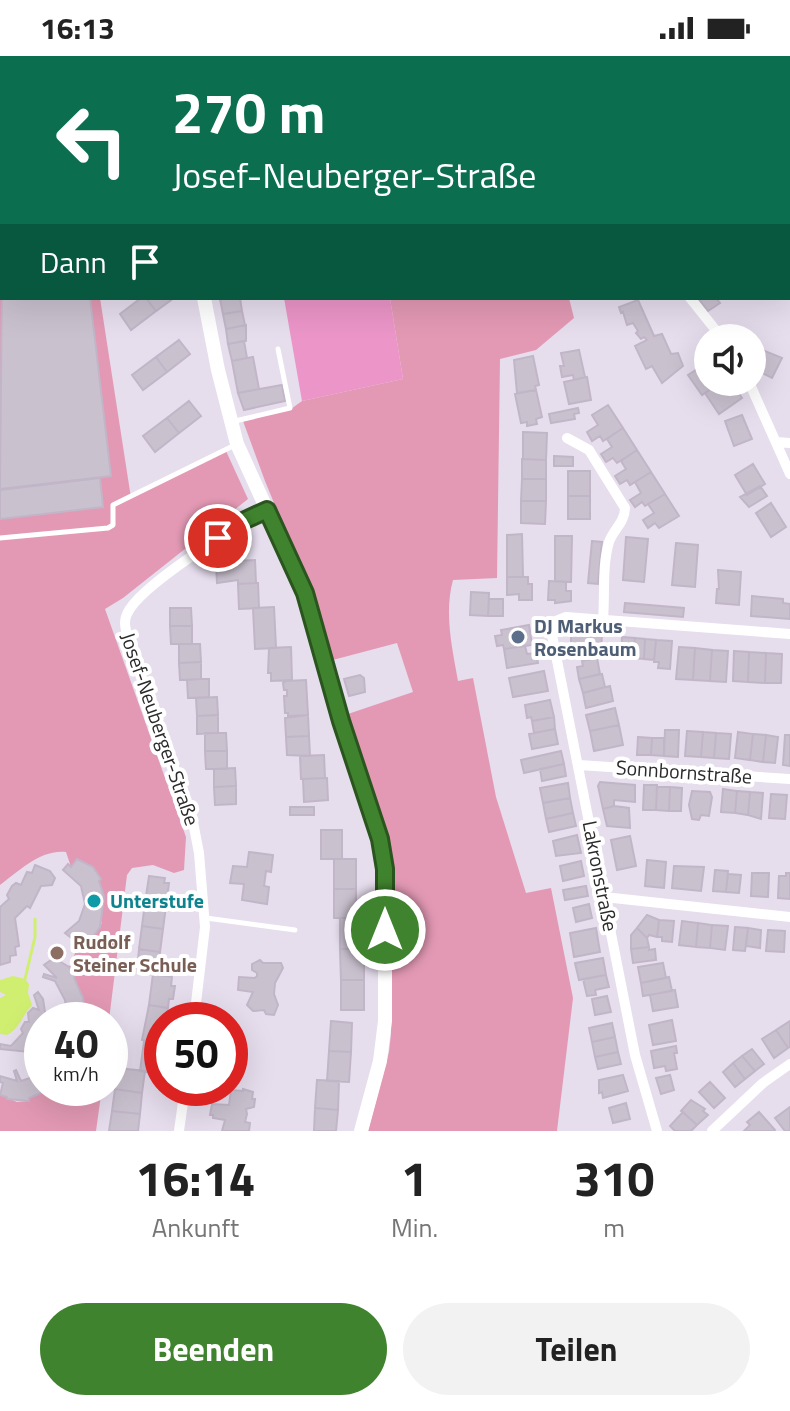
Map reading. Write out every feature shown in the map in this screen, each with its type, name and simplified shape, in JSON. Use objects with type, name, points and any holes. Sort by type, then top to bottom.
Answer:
[{"type":"main road","points":[[204,300],[237,444],[305,593],[383,855],[385,1021],[380,1061],[361,1131]]},
{"type":"street","points":[[692,300],[711,324]]},
{"type":"street","points":[[755,396],[790,474]]},
{"type":"street","points":[[567,438],[589,450],[625,508],[624,518],[613,534],[608,549],[603,620],[790,634]]},
{"type":"street","points":[[776,442],[790,443]]},
{"type":"street","name":"Josef-Neuberger-Straße","points":[[196,1002],[205,918],[204,883],[192,817],[128,639],[125,619],[131,606],[146,591],[243,521],[267,510]]},
{"type":"street","name":"Lakronstraße","points":[[603,620],[566,617],[556,621],[551,630],[635,1055],[657,1131]]},
{"type":"street","name":"Sonnbornstraße","points":[[579,765],[790,779]]},
{"type":"street","points":[[604,897],[790,917]]},
{"type":"street","points":[[712,1131],[763,1083],[790,1064]]},
{"type":"street","points":[[179,1131],[182,1106]]},
{"type":"lane","points":[[230,422],[290,408],[278,349]]},
{"type":"lane","points":[[0,538],[108,528],[113,525],[113,505],[237,444]]},
{"type":"lane","points":[[205,918],[295,930]]},
{"type":"shaded area","points":[[0,300],[100,300],[131,498],[226,451],[248,499],[105,609],[186,837],[184,870],[174,873],[153,865],[132,868],[127,875],[111,1002],[84,1002],[75,975],[69,967],[79,944],[93,937],[102,923],[104,896],[101,879],[93,867],[77,859],[71,867],[66,852],[48,854],[31,862],[0,885]]},
{"type":"shaded area","points":[[284,300],[390,300],[403,379],[302,401]]},
{"type":"shaded area","points":[[390,300],[570,300],[574,318],[536,350],[500,359],[497,578],[453,580],[449,605],[458,681],[473,678],[496,797],[526,893],[551,888],[573,998],[557,1131],[368,1131],[391,1034],[392,885],[388,842],[381,814],[345,715],[413,692],[397,643],[329,661],[309,588],[243,421],[291,409],[302,401],[403,379]]},
{"type":"shaded area","points":[[13,976],[25,979],[29,984],[31,1002],[24,1002],[24,1016],[7,1035],[0,1034],[0,998],[6,995],[0,992],[0,980]]},
{"type":"shaded area","points":[[0,1095],[24,1101],[24,1106],[99,1106],[96,1131],[0,1131]]},
{"type":"building","points":[[2,300],[90,300],[111,476],[0,489]]},
{"type":"building","points":[[138,300],[148,300],[156,311],[131,330],[120,314]]},
{"type":"building","points":[[148,300],[171,300],[156,311]]},
{"type":"building","points":[[220,300],[240,300],[242,311],[223,314]]},
{"type":"building","points":[[638,300],[654,336],[662,334],[671,354],[678,353],[683,366],[662,383],[652,366],[646,369],[635,346],[647,340],[636,333],[638,331],[633,323],[627,325],[619,307]]},
{"type":"building","points":[[700,300],[718,300],[720,303],[708,311]]},
{"type":"building","points":[[242,311],[245,325],[226,329],[223,314]]},
{"type":"building","points":[[246,325],[246,341],[228,344],[226,329]]},
{"type":"building","points":[[179,340],[190,354],[167,372],[156,357]]},
{"type":"building","points":[[244,341],[247,358],[232,361],[228,344]]},
{"type":"building","points":[[579,350],[585,377],[574,380],[573,375],[562,377],[560,366],[564,366],[561,353]]},
{"type":"building","points":[[766,351],[782,358],[772,378],[766,375]]},
{"type":"building","points":[[533,356],[539,385],[535,386],[536,390],[517,393],[514,360]]},
{"type":"building","points":[[156,357],[167,372],[143,390],[132,375]]},
{"type":"building","points":[[253,357],[259,389],[238,393],[232,361]]},
{"type":"building","points":[[587,377],[591,400],[569,404],[564,382]]},
{"type":"building","points":[[282,385],[285,401],[244,410],[238,393]]},
{"type":"building","points":[[536,390],[542,417],[536,419],[537,424],[527,426],[527,422],[521,423],[515,394]]},
{"type":"building","points":[[707,396],[741,396],[742,398],[719,414]]},
{"type":"building","points":[[189,401],[201,416],[179,433],[167,418]]},
{"type":"building","points":[[608,405],[623,428],[603,441],[600,436],[592,441],[587,432],[598,425],[592,415]]},
{"type":"building","points":[[578,408],[575,419],[551,423],[549,414]]},
{"type":"building","points":[[742,415],[752,439],[734,446],[725,421]]},
{"type":"building","points":[[167,418],[179,433],[155,452],[143,436]]},
{"type":"building","points":[[623,428],[637,450],[617,463],[613,458],[606,462],[601,454],[612,447],[607,439]]},
{"type":"building","points":[[523,432],[547,433],[546,460],[523,459]]},
{"type":"building","points":[[637,450],[651,472],[630,485],[627,480],[620,484],[615,476],[626,469],[621,461]]},
{"type":"building","points":[[554,456],[573,457],[573,466],[554,466]]},
{"type":"building","points":[[522,459],[546,460],[546,479],[522,479]]},
{"type":"building","points":[[753,464],[765,484],[747,495],[735,475]]},
{"type":"building","points":[[568,471],[590,471],[590,496],[568,496]]},
{"type":"building","points":[[651,472],[665,494],[645,506],[642,502],[635,507],[630,500],[641,493],[635,482]]},
{"type":"building","points":[[100,478],[103,507],[0,519],[0,490]]},
{"type":"building","points":[[522,479],[546,479],[546,501],[521,501]]},
{"type":"building","points":[[760,486],[767,496],[749,507],[740,497]]},
{"type":"building","points":[[665,494],[679,516],[659,528],[655,523],[648,528],[643,520],[654,513],[648,504]]},
{"type":"building","points":[[568,496],[590,496],[590,519],[568,519]]},
{"type":"building","points":[[521,501],[546,501],[545,524],[521,523]]},
{"type":"building","points":[[771,503],[786,527],[771,537],[756,513]]},
{"type":"building","points":[[522,534],[523,577],[507,577],[507,535]]},
{"type":"building","points":[[555,536],[572,536],[571,582],[555,581]]},
{"type":"building","points":[[626,537],[648,539],[644,582],[623,580]]},
{"type":"building","points":[[592,541],[602,542],[598,584],[588,583]]},
{"type":"building","points":[[676,543],[698,545],[695,587],[672,585]]},
{"type":"building","points":[[255,560],[256,583],[238,584],[238,580],[217,583],[216,562]]},
{"type":"building","points":[[718,570],[741,572],[739,605],[716,603]]},
{"type":"building","points":[[507,577],[528,577],[528,584],[532,584],[532,600],[519,600],[519,594],[507,595]]},
{"type":"building","points":[[549,581],[566,582],[566,591],[571,591],[571,601],[555,603],[555,600],[548,600]]},
{"type":"building","points":[[258,583],[259,608],[239,609],[238,584]]},
{"type":"building","points":[[471,592],[489,593],[488,616],[470,615]]},
{"type":"building","points":[[752,596],[783,599],[783,603],[790,604],[790,619],[751,616]]},
{"type":"building","points":[[489,599],[503,599],[503,616],[488,616]]},
{"type":"building","points":[[625,603],[684,608],[683,617],[624,612]]},
{"type":"building","points":[[274,607],[276,648],[255,649],[253,608]]},
{"type":"building","points":[[170,608],[191,608],[192,626],[170,626]]},
{"type":"building","points":[[529,625],[532,645],[504,649],[503,645],[497,646],[495,636],[502,635],[501,630]]},
{"type":"building","points":[[170,626],[192,626],[192,644],[171,644]]},
{"type":"building","points":[[571,633],[602,633],[601,653],[571,653]]},
{"type":"building","points":[[622,637],[635,638],[633,658],[621,657]]},
{"type":"building","points":[[635,638],[645,639],[644,659],[633,658]]},
{"type":"building","points":[[645,639],[656,640],[654,660],[644,659]]},
{"type":"building","points":[[656,640],[672,641],[670,669],[658,668],[659,662],[654,662]]},
{"type":"building","points":[[179,644],[200,644],[201,662],[179,663]]},
{"type":"building","points":[[525,646],[527,654],[536,653],[538,663],[507,668],[504,649]]},
{"type":"building","points":[[291,647],[292,680],[271,681],[271,673],[268,673],[269,648]]},
{"type":"building","points":[[679,647],[695,648],[693,680],[676,679]]},
{"type":"building","points":[[695,648],[712,650],[710,681],[693,680]]},
{"type":"building","points":[[712,650],[728,651],[726,682],[710,681]]},
{"type":"building","points":[[734,651],[749,652],[748,682],[733,681]]},
{"type":"building","points":[[749,652],[766,653],[765,683],[748,682]]},
{"type":"building","points":[[766,653],[782,654],[781,683],[765,683]]},
{"type":"building","points":[[597,658],[600,674],[579,679],[577,667],[583,666],[582,661]]},
{"type":"building","points":[[201,662],[201,679],[180,680],[179,663]]},
{"type":"building","points":[[544,671],[548,691],[513,697],[509,678]]},
{"type":"building","points":[[602,674],[605,687],[583,693],[579,679]]},
{"type":"building","points":[[360,675],[364,678],[365,692],[349,696],[344,679]]},
{"type":"building","points":[[209,679],[209,697],[188,698],[187,680]]},
{"type":"building","points":[[306,680],[308,715],[288,716],[284,696],[287,696],[287,690],[284,690],[283,683]]},
{"type":"building","points":[[610,686],[613,701],[586,708],[583,693]]},
{"type":"building","points":[[217,697],[218,715],[197,716],[196,698]]},
{"type":"building","points":[[550,700],[554,717],[532,721],[531,717],[527,718],[525,705]]},
{"type":"building","points":[[615,708],[619,725],[590,731],[586,715]]},
{"type":"building","points":[[218,715],[218,733],[197,734],[197,716]]},
{"type":"building","points":[[308,715],[309,736],[286,737],[285,718]]},
{"type":"building","points":[[554,717],[555,729],[534,733],[532,721]]},
{"type":"building","points":[[619,725],[623,745],[594,751],[590,731]]},
{"type":"building","points":[[555,729],[558,744],[532,749],[529,734]]},
{"type":"building","points":[[665,730],[679,730],[678,757],[664,756]]},
{"type":"building","points":[[687,731],[703,732],[701,757],[685,756]]},
{"type":"building","points":[[703,732],[716,733],[714,758],[701,757]]},
{"type":"building","points":[[738,732],[753,734],[750,760],[735,758]]},
{"type":"building","points":[[205,733],[226,733],[227,751],[205,751]]},
{"type":"building","points":[[716,733],[731,734],[729,759],[714,758]]},
{"type":"building","points":[[753,734],[766,735],[763,762],[750,760]]},
{"type":"building","points":[[766,735],[778,737],[775,763],[763,762]]},
{"type":"building","points":[[785,735],[790,735],[790,766],[783,765]]},
{"type":"building","points":[[309,736],[310,756],[287,755],[286,737]]},
{"type":"building","points":[[638,737],[652,738],[651,755],[637,755]]},
{"type":"building","points":[[652,738],[664,738],[664,756],[651,755]]},
{"type":"building","points":[[205,751],[227,751],[227,769],[206,769]]},
{"type":"building","points":[[561,751],[564,764],[524,773],[521,760]]},
{"type":"building","points":[[324,755],[325,778],[301,779],[300,756]]},
{"type":"building","points":[[564,764],[566,776],[542,781],[540,769]]},
{"type":"building","points":[[235,768],[236,786],[214,787],[214,769]]},
{"type":"building","points":[[327,778],[328,800],[304,802],[303,779]]},
{"type":"building","points":[[600,782],[635,785],[635,802],[614,800],[614,806],[603,809],[598,786]]},
{"type":"building","points":[[568,783],[570,798],[543,803],[540,788]]},
{"type":"building","points":[[644,785],[657,785],[656,810],[643,810]]},
{"type":"building","points":[[236,786],[236,804],[215,805],[214,787]]},
{"type":"building","points":[[657,787],[670,787],[669,811],[656,810]]},
{"type":"building","points":[[670,787],[682,788],[681,811],[669,811]]},
{"type":"building","points":[[723,789],[737,791],[735,813],[721,812]]},
{"type":"building","points":[[692,791],[710,792],[709,816],[692,819],[689,805]]},
{"type":"building","points":[[737,791],[750,792],[748,815],[735,813]]},
{"type":"building","points":[[750,792],[763,793],[761,819],[748,815]]},
{"type":"building","points":[[771,794],[787,795],[785,819],[769,818]]},
{"type":"building","points":[[570,798],[573,813],[546,819],[543,803]]},
{"type":"building","points":[[614,806],[629,808],[630,828],[607,826],[603,809]]},
{"type":"building","points":[[290,807],[314,807],[314,815],[290,815]]},
{"type":"building","points":[[573,813],[576,826],[549,832],[546,819]]},
{"type":"building","points":[[321,830],[342,830],[342,859],[321,859]]},
{"type":"building","points":[[577,835],[581,853],[556,856],[553,841]]},
{"type":"building","points":[[630,836],[636,866],[617,870],[611,840]]},
{"type":"building","points":[[249,852],[273,855],[271,872],[266,871],[264,886],[269,887],[267,904],[242,900],[244,884],[230,883],[233,866],[247,867]]},
{"type":"building","name":"Unterstufe","points":[[77,859],[93,867],[101,879],[104,896],[100,927],[92,938],[79,944],[65,933],[79,921],[85,904],[81,886],[63,870],[68,864],[71,867]]},
{"type":"building","points":[[334,859],[356,859],[356,889],[334,889]]},
{"type":"building","points":[[647,860],[666,862],[664,888],[645,886]]},
{"type":"building","points":[[581,861],[584,876],[563,881],[560,866]]},
{"type":"building","points":[[35,865],[50,871],[55,878],[52,885],[41,886],[30,908],[27,906],[15,918],[19,946],[15,947],[16,955],[10,956],[10,962],[0,965],[0,907],[9,899],[7,895],[12,886],[16,883],[21,885],[27,872],[32,873]]},
{"type":"building","points":[[674,866],[704,867],[701,891],[672,888]]},
{"type":"building","points":[[715,870],[728,871],[726,892],[713,891]]},
{"type":"building","points":[[752,873],[769,873],[768,897],[751,896]]},
{"type":"building","points":[[790,873],[790,899],[778,898],[779,876],[786,876]]},
{"type":"building","points":[[728,874],[741,875],[739,893],[726,892]]},
{"type":"building","points":[[149,876],[165,878],[164,883],[169,883],[166,906],[145,903]]},
{"type":"building","points":[[586,886],[588,896],[565,900],[563,890]]},
{"type":"building","points":[[334,889],[356,889],[356,918],[334,918]]},
{"type":"building","points":[[145,903],[166,906],[163,929],[142,926]]},
{"type":"building","points":[[589,904],[592,918],[576,922],[573,908]]},
{"type":"building","points":[[647,915],[659,920],[657,937],[649,935],[647,938],[637,928]]},
{"type":"building","points":[[340,918],[363,918],[363,949],[340,949]]},
{"type":"building","points":[[659,920],[674,921],[672,942],[657,937]]},
{"type":"building","points":[[682,921],[698,923],[696,947],[679,945]]},
{"type":"building","points":[[698,923],[712,925],[710,948],[696,947]]},
{"type":"building","points":[[712,925],[728,926],[725,950],[710,948]]},
{"type":"building","points":[[142,926],[163,929],[160,952],[139,949]]},
{"type":"building","points":[[735,927],[748,928],[745,951],[733,950]]},
{"type":"building","points":[[596,928],[600,952],[574,957],[570,933]]},
{"type":"building","points":[[637,928],[647,938],[649,947],[631,949],[631,935]]},
{"type":"building","points":[[748,928],[761,930],[760,948],[746,946]]},
{"type":"building","points":[[768,930],[785,931],[784,952],[766,951]]},
{"type":"building","points":[[649,947],[649,950],[655,949],[656,960],[633,963],[631,949]]},
{"type":"building","points":[[139,949],[160,952],[157,975],[137,972]]},
{"type":"building","points":[[340,949],[364,949],[364,980],[341,980]]},
{"type":"building","points":[[54,958],[69,967],[75,975],[84,1002],[65,1002],[55,981],[43,977],[44,974],[57,978],[44,965]]},
{"type":"building","points":[[603,958],[606,975],[579,980],[575,963]]},
{"type":"building","points":[[260,960],[263,963],[281,963],[283,968],[275,983],[274,994],[278,1005],[274,1015],[266,1014],[264,1010],[253,1011],[248,1003],[253,992],[238,990],[239,977],[257,976],[252,964]]},
{"type":"building","points":[[663,963],[666,978],[641,983],[638,967]]},
{"type":"building","points":[[153,974],[172,977],[171,986],[175,986],[173,999],[169,1002],[149,1002]]},
{"type":"building","points":[[606,975],[609,987],[595,990],[596,995],[587,996],[583,979]]},
{"type":"building","points":[[669,977],[672,991],[643,996],[641,983]]},
{"type":"building","points":[[341,980],[364,980],[364,1010],[341,1010]]},
{"type":"building","points":[[675,990],[678,1007],[653,1011],[650,995]]},
{"type":"building","points":[[38,992],[43,1002],[36,1002],[34,995]]},
{"type":"building","points":[[607,996],[611,1012],[595,1015],[592,999]]},
{"type":"building","points":[[672,1020],[676,1041],[653,1045],[649,1025]]},
{"type":"building","points":[[331,1021],[352,1023],[351,1052],[329,1051]]},
{"type":"building","points":[[790,1021],[790,1047],[788,1048],[776,1030]]},
{"type":"building","points":[[612,1023],[615,1037],[592,1042],[589,1028]]},
{"type":"building","points":[[24,1024],[24,1051],[0,1049],[0,1044],[11,1046],[23,1033],[21,1029]]},
{"type":"building","points":[[776,1030],[788,1048],[774,1058],[762,1039]]},
{"type":"building","points":[[615,1037],[618,1052],[595,1057],[592,1042]]},
{"type":"building","points":[[144,1041],[144,1071],[140,1071]]},
{"type":"building","points":[[676,1046],[677,1069],[666,1071],[665,1066],[654,1068],[651,1051]]},
{"type":"building","points":[[752,1049],[764,1064],[755,1071],[742,1056]]},
{"type":"building","points":[[329,1051],[351,1052],[349,1082],[327,1081]]},
{"type":"building","points":[[618,1052],[621,1064],[598,1069],[595,1057]]},
{"type":"building","points":[[742,1056],[755,1071],[745,1079],[733,1063]]},
{"type":"building","points":[[733,1063],[745,1079],[735,1087],[723,1072]]},
{"type":"building","points":[[128,1069],[144,1071],[142,1093],[128,1091]]},
{"type":"building","points":[[14,1071],[21,1081],[24,1080],[24,1101],[0,1095],[3,1083],[0,1076],[17,1081]]},
{"type":"building","points":[[623,1075],[628,1091],[603,1098],[602,1092],[599,1093],[599,1080]]},
{"type":"building","points":[[670,1075],[674,1090],[661,1094],[656,1078]]},
{"type":"building","points":[[317,1080],[339,1081],[338,1110],[315,1108]]},
{"type":"building","points":[[710,1082],[725,1098],[714,1108],[699,1092]]},
{"type":"building","points":[[248,1090],[253,1092],[254,1107],[246,1109],[245,1122],[250,1123],[249,1131],[222,1131],[225,1120],[210,1115],[212,1106],[248,1106]]},
{"type":"building","points":[[128,1091],[142,1093],[140,1114],[112,1111],[113,1106],[128,1106]]},
{"type":"building","points":[[691,1100],[705,1109],[703,1111],[708,1115],[697,1125],[681,1111]]},
{"type":"building","points":[[626,1103],[630,1119],[613,1123],[609,1108]]},
{"type":"building","points":[[790,1107],[790,1131],[785,1131],[775,1118]]},
{"type":"building","points":[[315,1108],[338,1110],[336,1131],[314,1131]]},
{"type":"building","points":[[112,1111],[140,1114],[138,1131],[109,1131]]},
{"type":"building","points":[[683,1112],[697,1125],[691,1131],[675,1131],[670,1126]]},
{"type":"building","points":[[759,1112],[775,1130],[744,1131],[750,1125],[747,1122]]},
{"type":"waterway","points":[[25,979],[35,937],[35,919]]},
{"type":"place","name":"DJ Markus Rosenbaum","points":[[518,637]]},
{"type":"place","name":"Unterstufe","points":[[94,901]]},
{"type":"place","name":"Rudolf Steiner Schule","points":[[57,953]]},
{"type":"route","points":[[218,538],[267,510],[305,593],[341,721],[380,839],[385,869],[385,930]]}]
